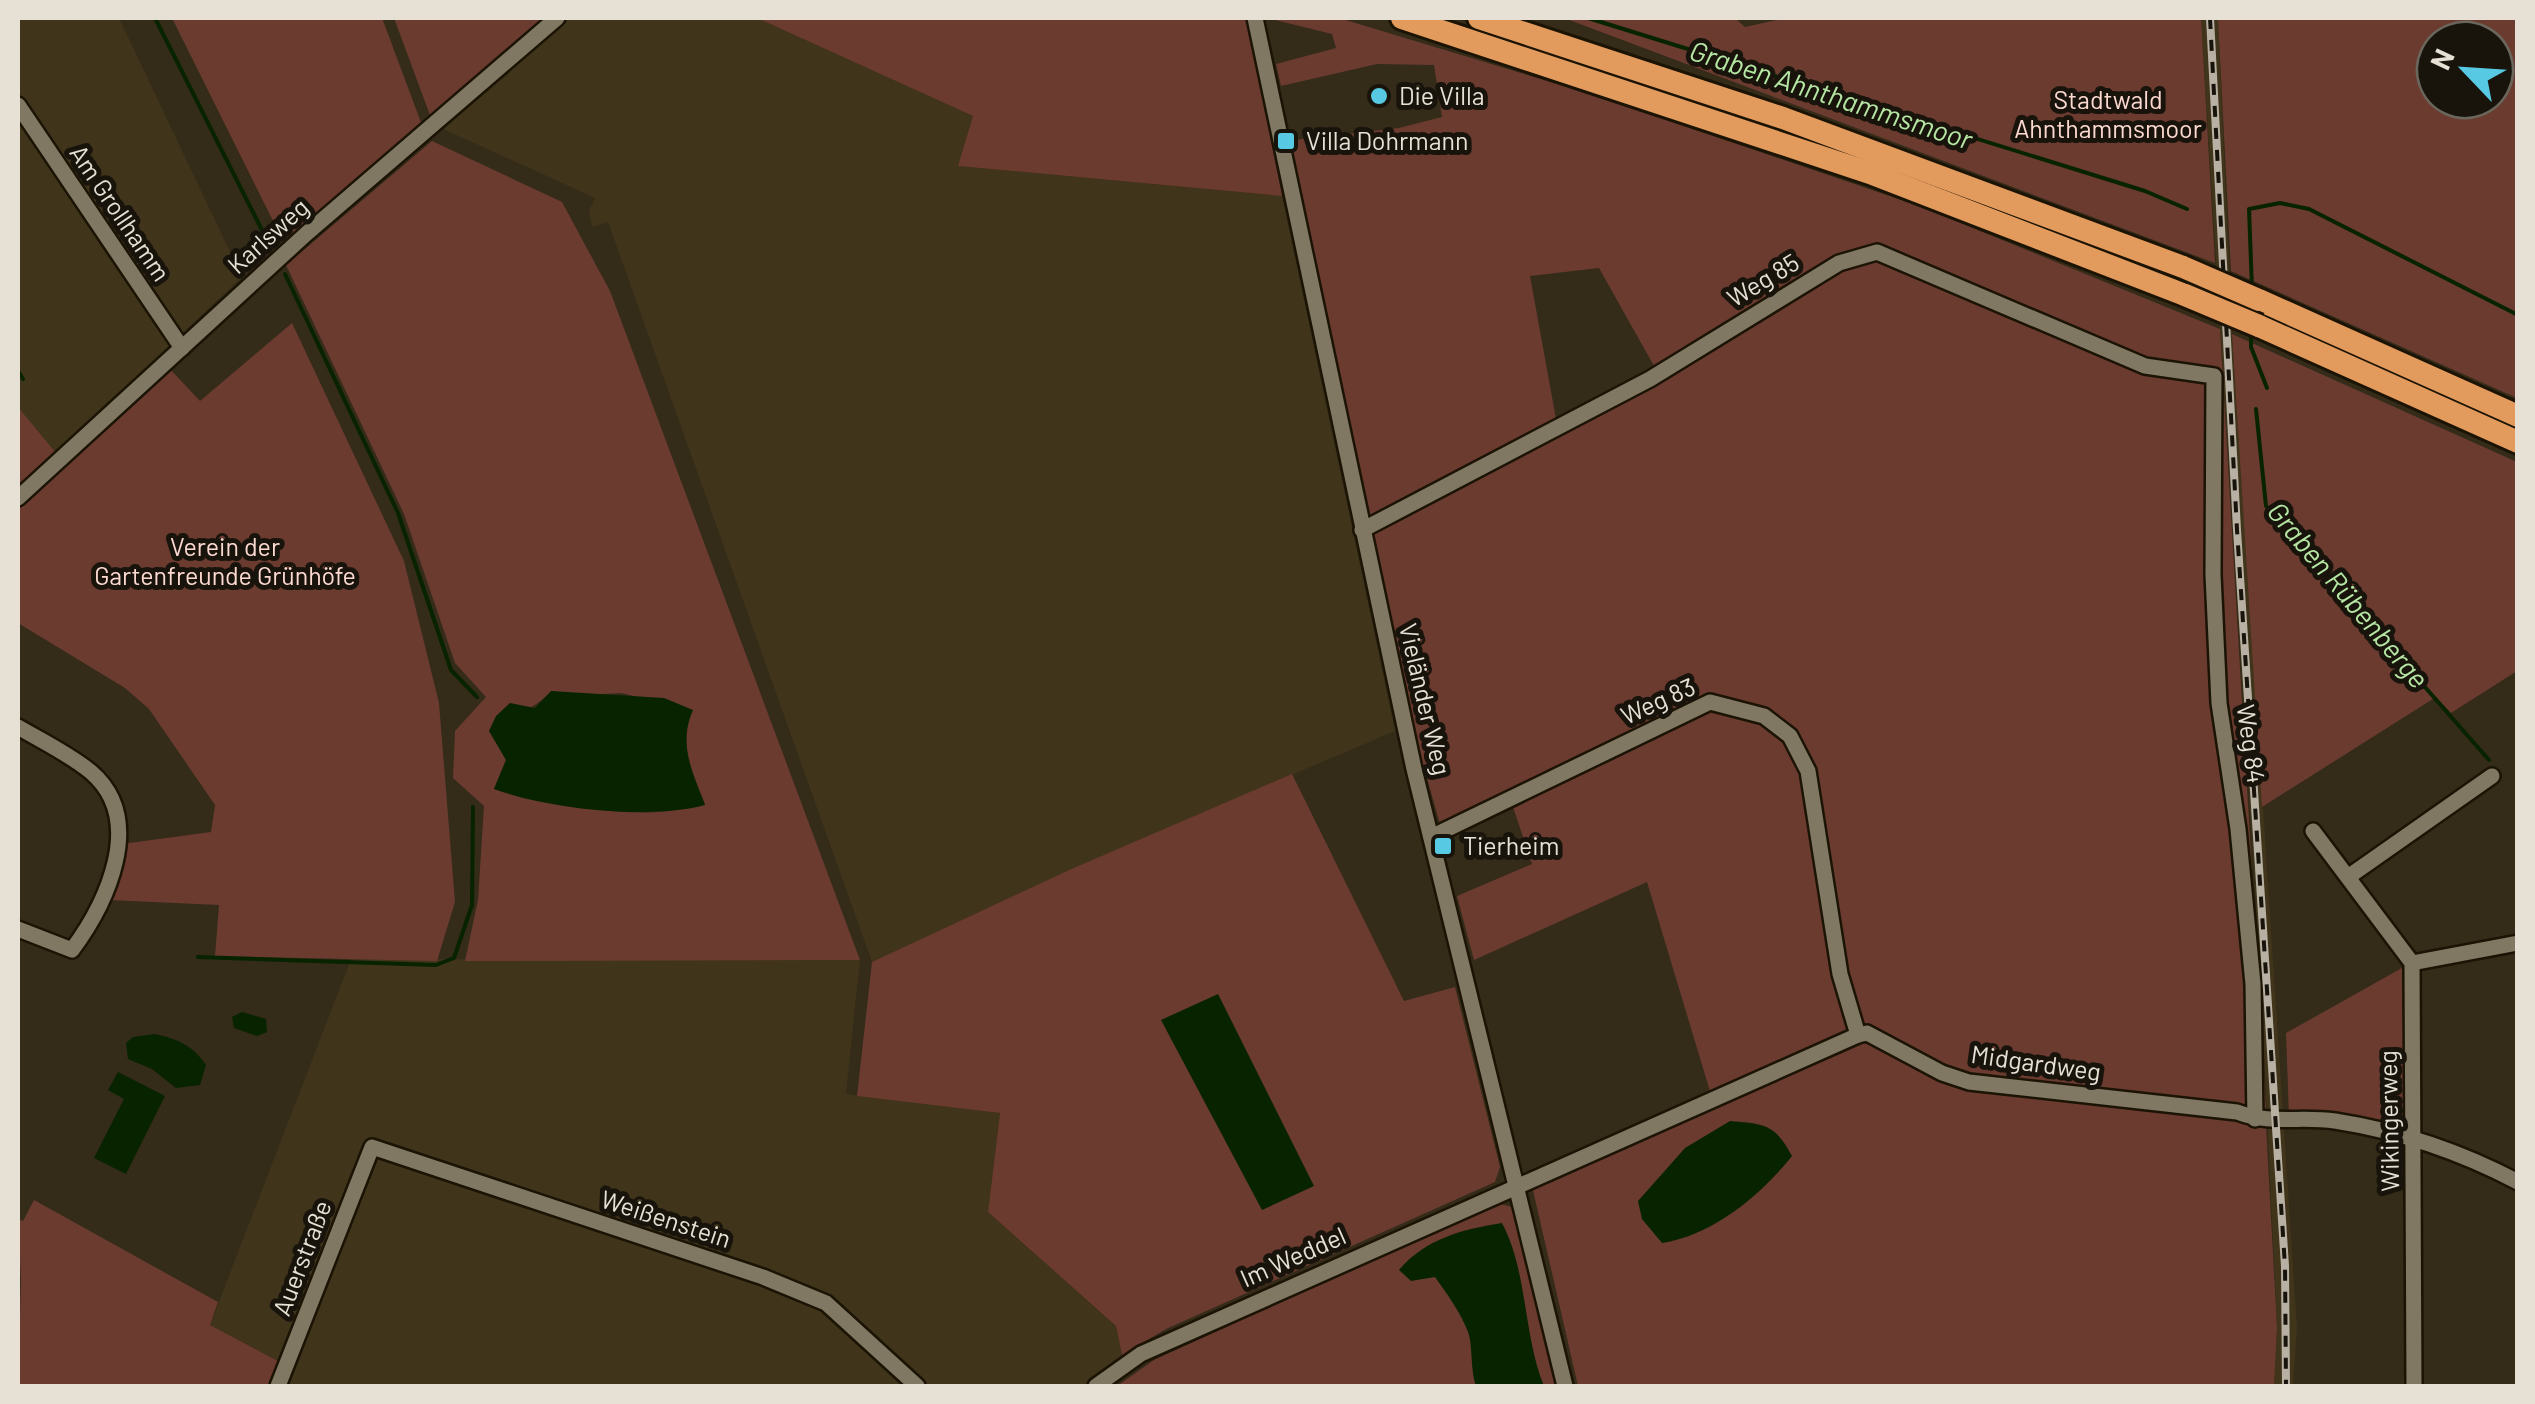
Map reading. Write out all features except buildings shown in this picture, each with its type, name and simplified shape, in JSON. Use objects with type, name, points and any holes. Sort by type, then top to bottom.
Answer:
[{"type":"highway","points":[[1402,18],[1870,173],[2185,295],[2518,442]]},
{"type":"highway","points":[[1479,18],[1782,118],[2183,268],[2518,416]]},
{"type":"street","name":"Karlsweg","points":[[18,498],[556,18]]},
{"type":"street","name":"Vieländer Weg","points":[[1256,18],[1362,530],[1431,837],[1565,1386]]},
{"type":"street","name":"Am Grollhamm","points":[[18,106],[182,348]]},
{"type":"street","name":"Weg 85","points":[[1362,530],[1650,378],[1839,262],[1877,252],[2146,366],[2214,376]]},
{"type":"street","name":"Weg 84","points":[[2214,376],[2213,575],[2219,703],[2238,829],[2253,984],[2255,1119]]},
{"type":"street","name":"Weg 83","points":[[1431,837],[1710,702],[1764,716],[1790,736],[1808,771],[1840,974],[1858,1034]]},
{"type":"street","points":[[18,727],[94,774],[115,811],[117,850],[105,898],[72,950],[18,929]]},
{"type":"street","points":[[2348,877],[2492,776]]},
{"type":"street","points":[[2313,831],[2412,962],[2518,943]]},
{"type":"street","name":"Wikingerweg","points":[[2412,962],[2414,1386]]},
{"type":"street","name":"Midgardweg","points":[[1858,1034],[1867,1033],[1918,1062],[1970,1082],[2237,1112],[2255,1119],[2330,1120],[2414,1140],[2483,1164],[2518,1182]]},
{"type":"street","points":[[1517,1185],[1730,1095],[1858,1034]]},
{"type":"street","name":"Auerstraße","points":[[278,1386],[372,1148]]},
{"type":"street","name":"Weißenstein","points":[[372,1148],[763,1277],[826,1303],[917,1386]]},
{"type":"street","name":"Im Weddel","points":[[1096,1386],[1141,1354],[1517,1185]]},
{"type":"shaded area","points":[[18,18],[119,18],[242,277],[56,453],[18,407]]},
{"type":"shaded area","points":[[569,18],[757,18],[973,116],[959,166],[1282,196],[1395,731],[1069,870],[872,962],[608,222],[592,227],[589,211],[595,198],[443,129]]},
{"type":"shaded area","points":[[2201,18],[2218,18],[2232,334],[2297,1328],[2293,1386],[2274,1386],[2277,1328],[2261,986]]},
{"type":"shaded area","points":[[551,691],[664,698],[693,710],[687,746],[705,805],[656,812],[599,810],[542,802],[494,789],[506,760],[489,731],[496,716],[510,703],[535,708]]},
{"type":"shaded area","points":[[351,959],[860,960],[846,1094],[1000,1113],[988,1212],[1116,1326],[1122,1355],[1084,1386],[287,1386],[294,1369],[210,1325]]},
{"type":"shaded area","points":[[1218,994],[1314,1186],[1262,1210],[1161,1020]]},
{"type":"shaded area","points":[[242,1012],[266,1019],[267,1032],[257,1036],[234,1028],[232,1017]]},
{"type":"shaded area","points":[[155,1034],[196,1052],[206,1065],[200,1085],[176,1088],[152,1069],[128,1059],[126,1043],[133,1037]]},
{"type":"shaded area","points":[[118,1072],[165,1096],[126,1174],[94,1158],[124,1099],[108,1090]]},
{"type":"shaded area","points":[[1730,1121],[1768,1128],[1780,1137],[1792,1156],[1735,1211],[1699,1232],[1662,1243],[1642,1219],[1638,1201],[1685,1148]]},
{"type":"shaded area","points":[[1502,1223],[1517,1262],[1532,1346],[1544,1386],[1476,1386],[1468,1332],[1449,1297],[1435,1277],[1411,1281],[1399,1270],[1421,1250],[1446,1237]]},
{"type":"green space","points":[[172,18],[382,18],[422,125],[283,241]]},
{"type":"green space","points":[[394,18],[548,18],[431,118]]},
{"type":"green space","points":[[757,18],[1247,18],[1282,196],[958,166],[973,116]]},
{"type":"green space","points":[[1267,18],[1339,18],[1584,92],[1919,206],[2220,329],[2266,1110],[1974,1077],[1857,1024],[1712,1098],[1647,882],[1474,960],[1457,896],[1532,864],[1509,795],[1440,824],[1409,715],[1286,141],[1399,128],[1442,117],[1434,65],[1377,64],[1281,86],[1276,64],[1336,48],[1332,34]],"holes":[[[1599,268],[1654,366],[1556,419],[1530,276]]]},
{"type":"green space","name":"Stadtwald Ahnthammsmoor","points":[[1564,18],[1735,18],[1745,27],[1785,18],[2201,18],[2215,263]]},
{"type":"green space","points":[[2218,18],[2517,18],[2517,398],[2231,271]]},
{"type":"green space","points":[[432,141],[562,202],[610,291],[860,960],[465,961],[478,900],[484,806],[453,778],[455,731],[486,697],[455,663],[404,514],[286,265]],"holes":[[[552,691],[585,695],[621,693],[692,710],[687,746],[705,804],[679,810],[626,812],[573,806],[494,789],[506,760],[489,730]]]},
{"type":"green space","name":"Verein der Gartenfreunde Grünhöfe","points":[[292,323],[404,561],[439,703],[455,902],[437,961],[215,956],[219,905],[109,900],[122,844],[211,832],[215,805],[149,709],[125,688],[18,623],[18,506],[169,368],[200,401]]},
{"type":"green space","points":[[2232,334],[2517,462],[2517,671],[2451,713],[2436,697],[2262,807]]},
{"type":"green space","points":[[18,407],[56,453],[18,488]]},
{"type":"green space","points":[[1292,774],[1404,1001],[1455,987],[1500,1167],[1495,1182],[1166,1329],[1122,1355],[1116,1326],[988,1212],[1000,1113],[857,1096],[872,962],[1069,870]]},
{"type":"green space","points":[[2402,968],[2405,1131],[2289,1117],[2286,1033]]},
{"type":"green space","points":[[1863,1041],[1937,1078],[1972,1087],[2266,1125],[2277,1328],[2274,1386],[1578,1386],[1532,1186]]},
{"type":"green space","points":[[34,1200],[218,1302],[210,1325],[278,1361],[268,1386],[18,1386],[18,1219],[23,1221]]},
{"type":"green space","points":[[1496,1203],[1512,1207],[1556,1386],[1117,1386],[1154,1360]]},
{"type":"waterway","points":[[155,18],[271,248]]},
{"type":"waterway","name":"Graben Ahnthammsmoor","points":[[1588,18],[2145,191],[2187,209]]},
{"type":"waterway","name":"Graben Ahnthammsmoor","points":[[2252,289],[2249,209],[2280,203],[2309,209],[2518,315]]},
{"type":"waterway","points":[[285,274],[398,513],[451,670],[477,697]]},
{"type":"waterway","name":"Graben Rübenberge","points":[[2251,334],[2251,347],[2267,388]]},
{"type":"waterway","points":[[18,371],[23,379]]},
{"type":"waterway","name":"Graben Rübenberge","points":[[2256,409],[2266,506],[2489,760]]},
{"type":"waterway","points":[[198,957],[436,965],[454,958],[472,905],[473,807]]},
{"type":"railway","points":[[2210,18],[2237,530],[2285,1266],[2286,1386]]},
{"type":"place","name":"Die Villa","points":[[1379,96]]},
{"type":"place","name":"Villa Dohrmann","points":[[1286,141]]},
{"type":"place","name":"Tierheim","points":[[1443,846]]}]
